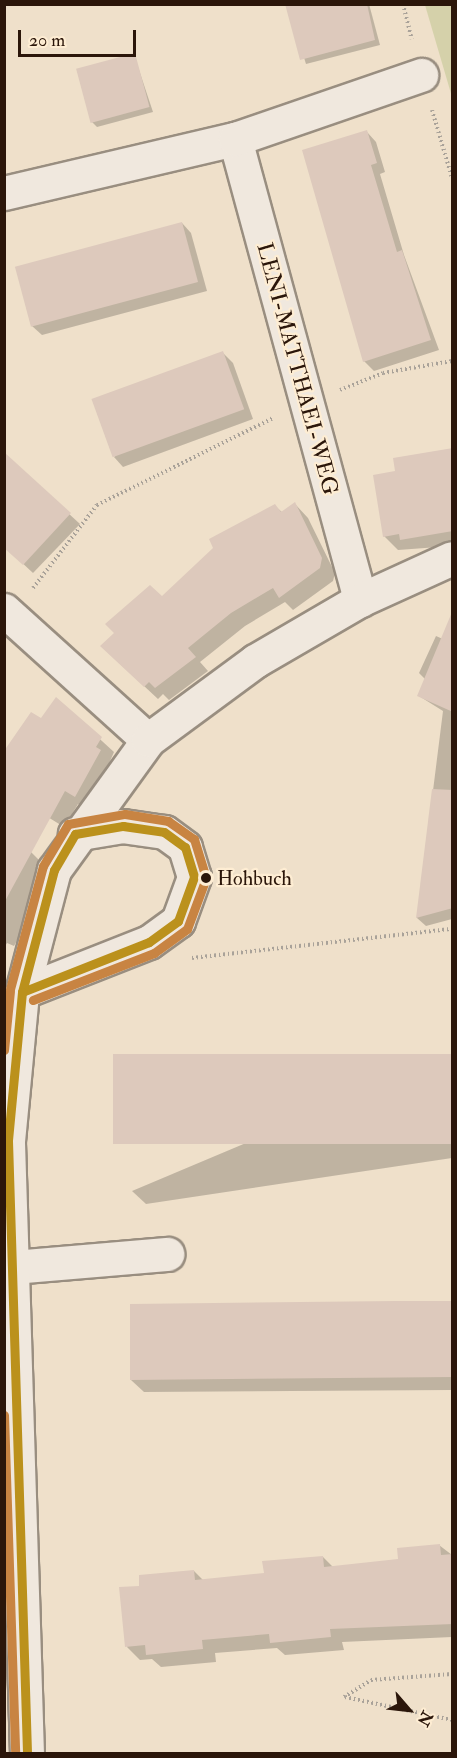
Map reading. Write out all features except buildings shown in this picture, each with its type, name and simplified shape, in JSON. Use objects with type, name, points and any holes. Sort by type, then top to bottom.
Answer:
[{"type":"street","points":[[4,193],[235,139],[422,75]]},
{"type":"street","name":"LENI-MATTHAEI-WEG","points":[[235,139],[360,600]]},
{"type":"street","points":[[27,1754],[8,1141],[13,988],[54,870],[75,834],[148,740],[255,661],[360,600],[453,558]]},
{"type":"street","points":[[8,613],[148,740]]},
{"type":"street","points":[[13,988],[149,942],[178,921],[194,878],[185,847],[164,832],[123,826],[75,834]]},
{"type":"street","points":[[11,1280],[167,1254]]},
{"type":"path","points":[[8,613],[97,505],[305,403],[383,373],[453,361]]},
{"type":"path","points":[[149,942],[194,959],[453,929]]},
{"type":"path","points":[[453,1674],[371,1680],[344,1697],[453,1720]]},
{"type":"shaded area","points":[[425,5],[452,5],[452,97]]},
{"type":"transit line","points":[[10,989],[43,866],[68,824],[125,814],[168,821],[194,839],[206,878],[187,929],[154,953],[33,1000]]},
{"type":"transit line","points":[[123,826],[164,832],[185,847],[194,877],[178,921],[149,942],[22,992],[54,870],[75,834],[123,826]]},
{"type":"transit line","points":[[4,1050],[10,991]]},
{"type":"transit line","points":[[22,992],[8,1141],[27,1754]]},
{"type":"transit line","points":[[4,1415],[15,1754]]},
{"type":"place","name":"Hohbuch","points":[[206,878]]}]
